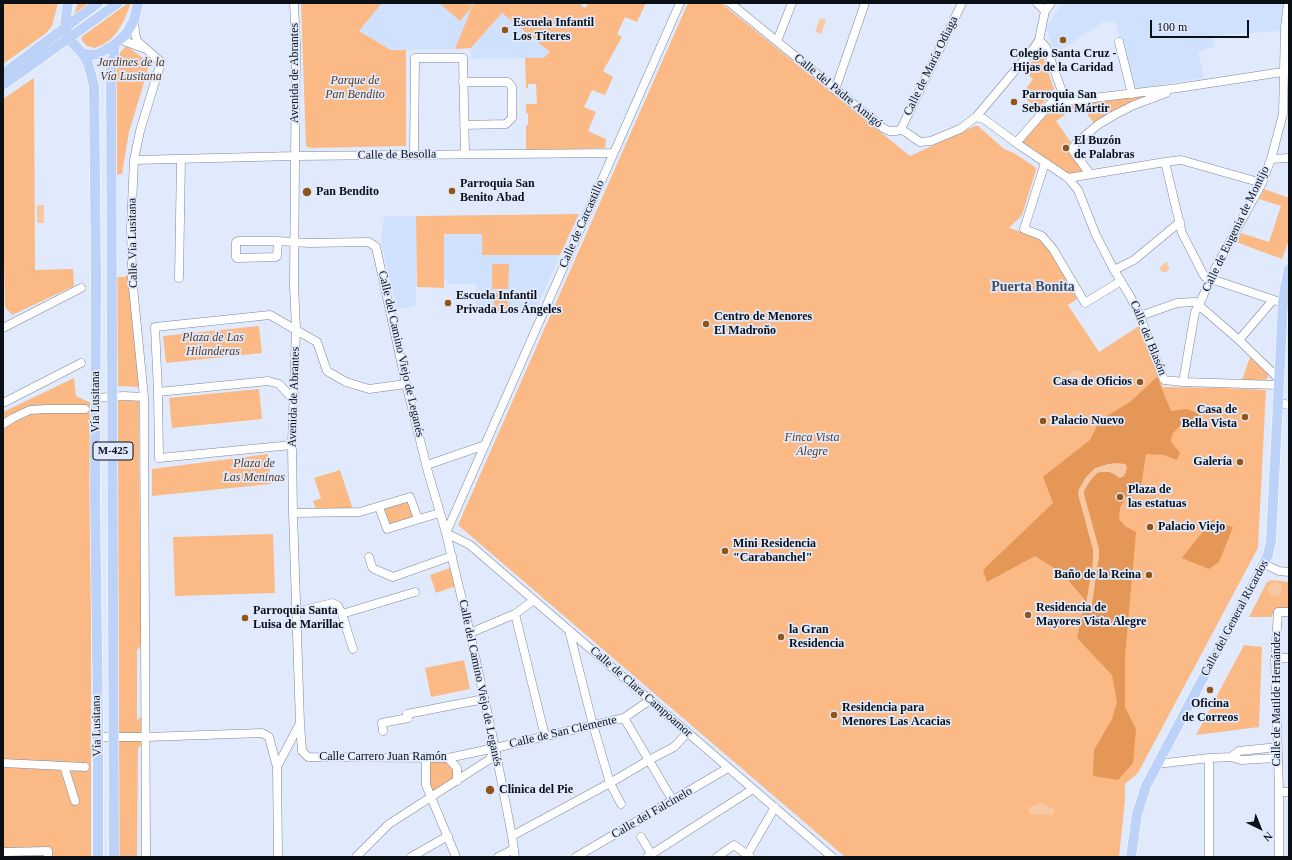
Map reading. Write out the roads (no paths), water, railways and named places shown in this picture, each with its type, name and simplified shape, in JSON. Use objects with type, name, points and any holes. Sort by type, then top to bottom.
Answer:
[{"type":"main road","name":"Vía Lusitana","points":[[68,3],[65,27],[68,38],[82,53],[88,63],[94,86],[98,857]]},
{"type":"main road","points":[[3,74],[98,3]]},
{"type":"main road","points":[[3,85],[118,3]]},
{"type":"main road","points":[[82,53],[90,55],[98,54],[117,43],[126,34],[134,20],[138,3]]},
{"type":"main road","name":"Vía Lusitana","points":[[113,856],[111,67],[117,43]]},
{"type":"main road","name":"Calle del General Ricardos","points":[[1131,857],[1137,814],[1146,786],[1268,555],[1271,541],[1278,382],[1278,301],[1288,272]]},
{"type":"street","name":"Avenida de Abrantes","points":[[278,857],[277,767],[300,723],[292,444],[296,329],[294,285],[296,44],[294,3]]},
{"type":"street","name":"Calle de Carcastillo","points":[[446,533],[680,3]]},
{"type":"street","name":"Calle del Padre Amigó","points":[[730,3],[883,128],[889,131],[897,131],[901,129],[920,142],[931,142],[960,129],[976,118],[1034,48],[1038,40]]},
{"type":"street","points":[[777,42],[792,3]]},
{"type":"street","points":[[835,90],[865,3]]},
{"type":"street","name":"Calle de María Odiaga","points":[[901,129],[962,3]]},
{"type":"street","points":[[1037,3],[1045,11]]},
{"type":"street","points":[[1051,3],[1045,11],[1038,40],[1046,47],[1064,97],[1068,101],[1178,88],[1287,72]]},
{"type":"street","name":"Calle de Eugenia de Montijo","points":[[1183,382],[1195,312],[1210,278],[1262,183],[1271,159],[1283,114],[1287,72],[1285,27],[1288,3]]},
{"type":"street","name":"Calle Vía Lusitana","points":[[134,20],[134,32],[137,41],[161,62],[140,131],[134,160],[131,227],[132,277],[144,397]]},
{"type":"street","name":"Calle Vía Lusitana","points":[[117,43],[124,41],[147,50]]},
{"type":"street","points":[[1119,42],[1132,94]]},
{"type":"street","points":[[414,155],[414,58],[463,58],[465,154]]},
{"type":"street","points":[[463,82],[508,82],[512,88],[512,118],[506,124],[464,125]]},
{"type":"street","points":[[1090,174],[1073,151],[1076,142],[1097,125],[1116,114],[1134,105],[1178,88]]},
{"type":"street","points":[[1016,143],[1051,103],[1064,97]]},
{"type":"street","name":"Calle del Blasón","points":[[976,118],[984,119],[1016,143],[1068,178],[1078,190],[1096,235],[1140,316],[1164,380],[1183,382],[1278,382]]},
{"type":"street","name":"Calle de Besolla","points":[[134,160],[295,156],[614,153]]},
{"type":"street","points":[[1271,159],[1289,158]]},
{"type":"street","points":[[178,278],[180,159]]},
{"type":"street","points":[[1068,178],[1181,160],[1262,183]]},
{"type":"street","points":[[1166,162],[1182,233],[1206,277],[1278,301],[1239,340]]},
{"type":"street","points":[[1045,163],[1024,229],[1042,236],[1052,249],[1085,303],[1121,281]]},
{"type":"street","points":[[1114,270],[1134,260],[1180,222]]},
{"type":"street","name":"Calle del Camino Viejo de Leganés","points":[[278,241],[276,257],[236,257],[236,242],[238,241],[278,241],[309,243],[369,242],[376,248],[406,384],[439,513],[452,556],[470,633],[495,748],[515,853]]},
{"type":"street","points":[[3,328],[81,288]]},
{"type":"street","points":[[1140,316],[1177,303],[1195,302],[1239,340],[1278,382]]},
{"type":"street","points":[[292,444],[159,458],[155,327],[270,315],[317,342],[327,371],[346,382],[368,389],[406,384]]},
{"type":"street","points":[[3,402],[81,363]]},
{"type":"street","points":[[158,392],[268,381],[279,384],[293,399]]},
{"type":"street","points":[[96,398],[113,398],[123,396],[144,397],[146,857]]},
{"type":"street","points":[[1277,403],[1289,406]]},
{"type":"street","points":[[3,424],[30,410],[84,409]]},
{"type":"street","points":[[427,465],[484,445]]},
{"type":"street","points":[[293,513],[360,512],[410,497],[418,519]]},
{"type":"street","points":[[379,506],[386,529],[439,513]]},
{"type":"street","name":"Calle de Clara Campoamor","points":[[446,533],[470,545],[832,857]]},
{"type":"street","points":[[369,557],[374,569],[393,577],[452,556]]},
{"type":"street","points":[[1264,564],[1279,571],[1289,572]]},
{"type":"street","points":[[342,614],[415,592]]},
{"type":"street","points":[[470,633],[515,614],[534,600]]},
{"type":"street","points":[[296,612],[333,603],[338,606],[353,649]]},
{"type":"street","name":"Calle de Matilde Hernández","points":[[1279,857],[1278,747],[1274,658],[1278,612],[1289,612]]},
{"type":"street","points":[[515,614],[545,736]]},
{"type":"street","points":[[570,630],[593,725],[610,783],[621,804]]},
{"type":"street","points":[[1274,658],[1289,658]]},
{"type":"street","points":[[383,731],[382,723],[408,718],[407,714],[484,699]]},
{"type":"street","name":"Calle de San Clemente","points":[[495,748],[624,718],[650,700]]},
{"type":"street","points":[[624,718],[673,800]]},
{"type":"street","name":"Calle Carrero Juan Ramón","points":[[300,723],[302,751],[308,758],[448,758],[495,748]]},
{"type":"street","points":[[98,739],[104,737],[262,733],[269,737],[277,767]]},
{"type":"street","points":[[512,836],[674,747],[688,733]]},
{"type":"street","points":[[1231,757],[1239,751],[1278,747]]},
{"type":"street","points":[[356,857],[389,824],[490,759],[495,748]]},
{"type":"street","points":[[426,757],[426,785],[456,857]]},
{"type":"street","points":[[1157,764],[1209,758],[1231,757],[1241,760],[1277,758]]},
{"type":"street","points":[[448,758],[457,768],[457,781]]},
{"type":"street","points":[[1209,758],[1209,857]]},
{"type":"street","points":[[3,763],[85,767]]},
{"type":"street","points":[[64,766],[74,801]]},
{"type":"street","name":"Calle del Falcinelo","points":[[576,857],[728,768]]},
{"type":"street","points":[[641,838],[650,856],[753,789]]},
{"type":"street","points":[[1279,792],[1289,792]]},
{"type":"street","points":[[717,857],[734,845],[747,856],[775,807]]},
{"type":"street","points":[[411,857],[448,836]]},
{"type":"street","points":[[3,852],[48,851],[48,857]]},
{"type":"street","points":[[498,857],[515,853]]},
{"type":"place","name":"Escuela Infantil Los Títeres","points":[[505,30]]},
{"type":"place","name":"Colegio Santa Cruz - Hijas de la Caridad","points":[[1063,40]]},
{"type":"place","name":"Parroquia San Sebastián Mártir","points":[[1014,102]]},
{"type":"place","name":"El Buzón de Palabras","points":[[1066,148]]},
{"type":"place","name":"Parroquia San Benito Abad","points":[[452,191]]},
{"type":"place","name":"Pan Bendito","points":[[307,192]]},
{"type":"place","name":"Escuela Infantil Privada Los Ángeles","points":[[448,303]]},
{"type":"place","name":"Centro de Menores El Madroño","points":[[706,324]]},
{"type":"place","name":"Casa de Oficios","points":[[1140,382]]},
{"type":"place","name":"Casa de Bella Vista","points":[[1245,417]]},
{"type":"place","name":"Palacio Nuevo","points":[[1043,421]]},
{"type":"place","name":"Galería","points":[[1240,462]]},
{"type":"place","name":"Plaza de las estatuas","points":[[1120,497]]},
{"type":"place","name":"Palacio Viejo","points":[[1150,527]]},
{"type":"place","name":"Mini Residencia \"Carabanchel\"","points":[[725,551]]},
{"type":"place","name":"Baño de la Reina","points":[[1149,575]]},
{"type":"place","name":"Residencia de Mayores Vista Alegre","points":[[1028,615]]},
{"type":"place","name":"Parroquia Santa Luisa de Marillac","points":[[245,618]]},
{"type":"place","name":"la Gran Residencia","points":[[781,637]]},
{"type":"place","name":"Oficina de Correos","points":[[1210,690]]},
{"type":"place","name":"Residencia para Menores Las Acacias","points":[[834,715]]},
{"type":"place","name":"Clinica del Pie","points":[[490,790]]},
{"type":"district","name":"Puerta Bonita","points":[[1033,287]]},
{"type":"park label","name":"Jardines de la Vía Lusitana","points":[[131,70]]},
{"type":"park label","name":"Parque de Pan Bendito","points":[[355,88]]},
{"type":"park label","name":"Plaza de Las Hilanderas","points":[[213,345]]},
{"type":"park label","name":"Finca Vista Alegre","points":[[812,445]]},
{"type":"park label","name":"Plaza de Las Meninas","points":[[254,471]]}]
